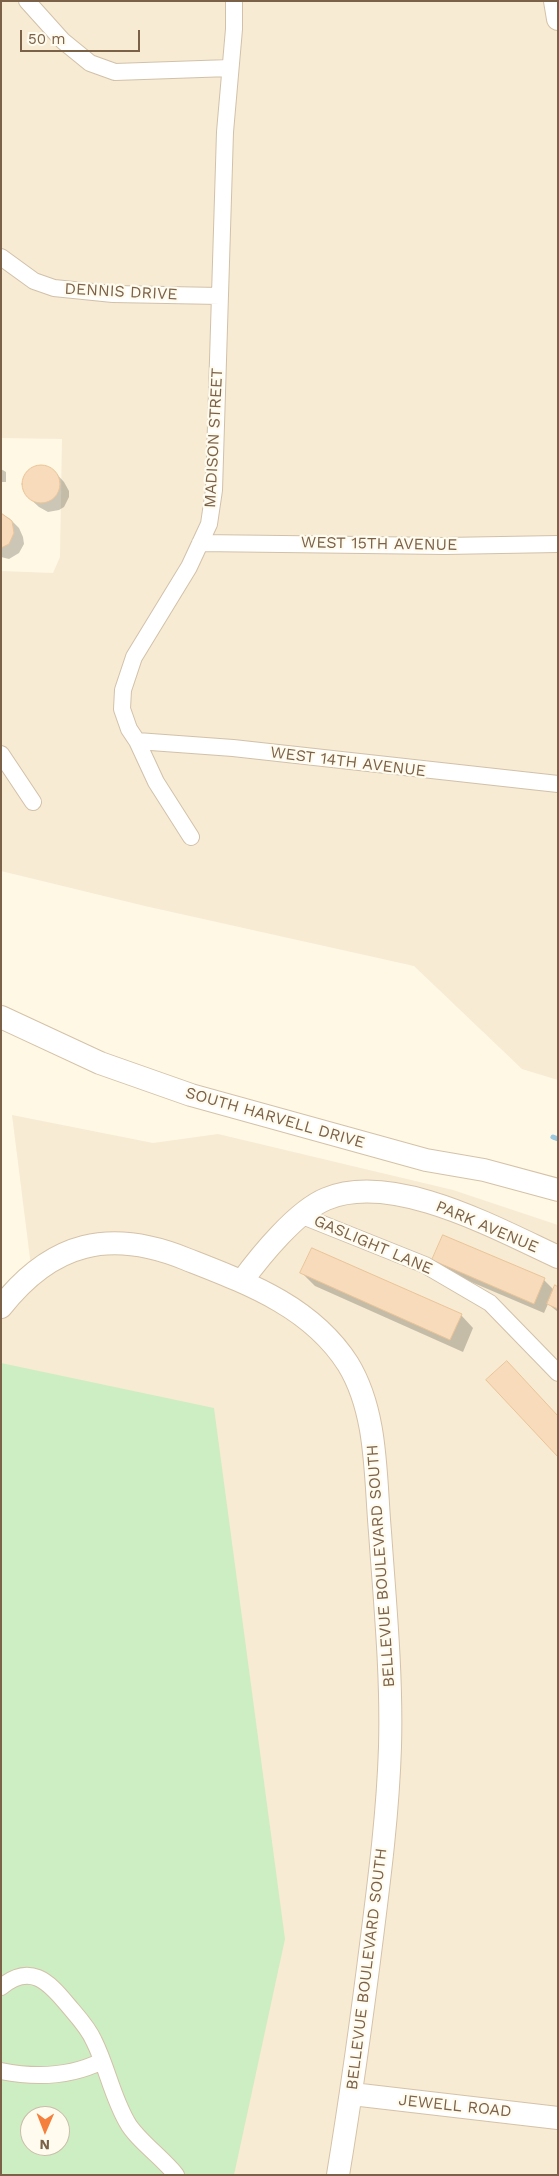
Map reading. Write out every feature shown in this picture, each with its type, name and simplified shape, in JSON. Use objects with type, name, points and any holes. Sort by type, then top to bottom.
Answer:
[{"type":"street","points":[[27,1],[63,41],[90,63],[115,72],[230,68]]},
{"type":"street","name":"MADISON STREET","points":[[191,836],[156,782],[137,741],[129,729],[122,709],[123,690],[134,657],[189,567],[209,524],[214,490],[225,132],[234,1]]},
{"type":"street","points":[[555,1],[558,19]]},
{"type":"street","name":"DENNIS DRIVE","points":[[1,257],[34,281],[54,288],[113,294],[220,296]]},
{"type":"street","name":"WEST 15TH AVENUE","points":[[200,543],[445,546],[558,544]]},
{"type":"street","name":"WEST 14TH AVENUE","points":[[137,741],[233,748],[558,784]]},
{"type":"street","points":[[1,754],[33,802]]},
{"type":"street","name":"SOUTH HARVELL DRIVE","points":[[1,1018],[100,1063],[190,1095],[426,1160],[484,1170],[558,1190]]},
{"type":"street","name":"PARK AVENUE","points":[[242,1281],[258,1260],[300,1215],[324,1199],[362,1191],[381,1192],[446,1208],[558,1257]]},
{"type":"street","name":"GASLIGHT LANE","points":[[300,1215],[425,1265],[490,1303],[558,1373]]},
{"type":"street","name":"BELLEVUE BOULEVARD SOUTH","points":[[1,1307],[32,1274],[73,1250],[107,1243],[141,1244],[167,1251],[242,1281],[292,1307],[310,1321],[332,1343],[348,1365],[362,1396],[373,1451],[389,1651],[390,1748],[381,1868],[352,2094],[338,2175]]},
{"type":"street","points":[[1,1987],[20,1976],[31,1976],[55,1988],[83,2022],[94,2041],[115,2099],[128,2125],[176,2175]]},
{"type":"street","points":[[1,2071],[24,2075],[50,2076],[87,2069],[102,2061]]},
{"type":"street","name":"JEWELL ROAD","points":[[352,2094],[558,2118]]},
{"type":"shaded area","points":[[1,1],[558,1],[558,1080],[522,1069],[414,966],[145,906],[1,871],[1,571],[53,573],[60,557],[62,439],[1,438]]},
{"type":"shaded area","points":[[12,1115],[153,1143],[218,1134],[453,1190],[558,1225],[558,2175],[1,2175],[1,1309],[32,1274]]},
{"type":"green space","points":[[1,1363],[214,1408],[285,1939],[234,2175],[1,2175]]},
{"type":"building","points":[[41,465],[48,466],[54,471],[59,477],[59,491],[54,497],[48,502],[41,503],[34,502],[28,497],[23,491],[22,484],[23,477],[28,471],[34,466]]},
{"type":"building","points":[[1,513],[12,521],[14,533],[9,544],[1,548]]},
{"type":"building","points":[[443,1235],[545,1278],[534,1304],[432,1260]]},
{"type":"building","points":[[312,1248],[462,1314],[450,1340],[300,1273]]},
{"type":"building","points":[[555,1285],[558,1287],[558,1309],[547,1304]]},
{"type":"building","points":[[507,1361],[558,1416],[558,1457],[486,1380]]},
{"type":"waterway","points":[[553,1137],[558,1139]]}]
